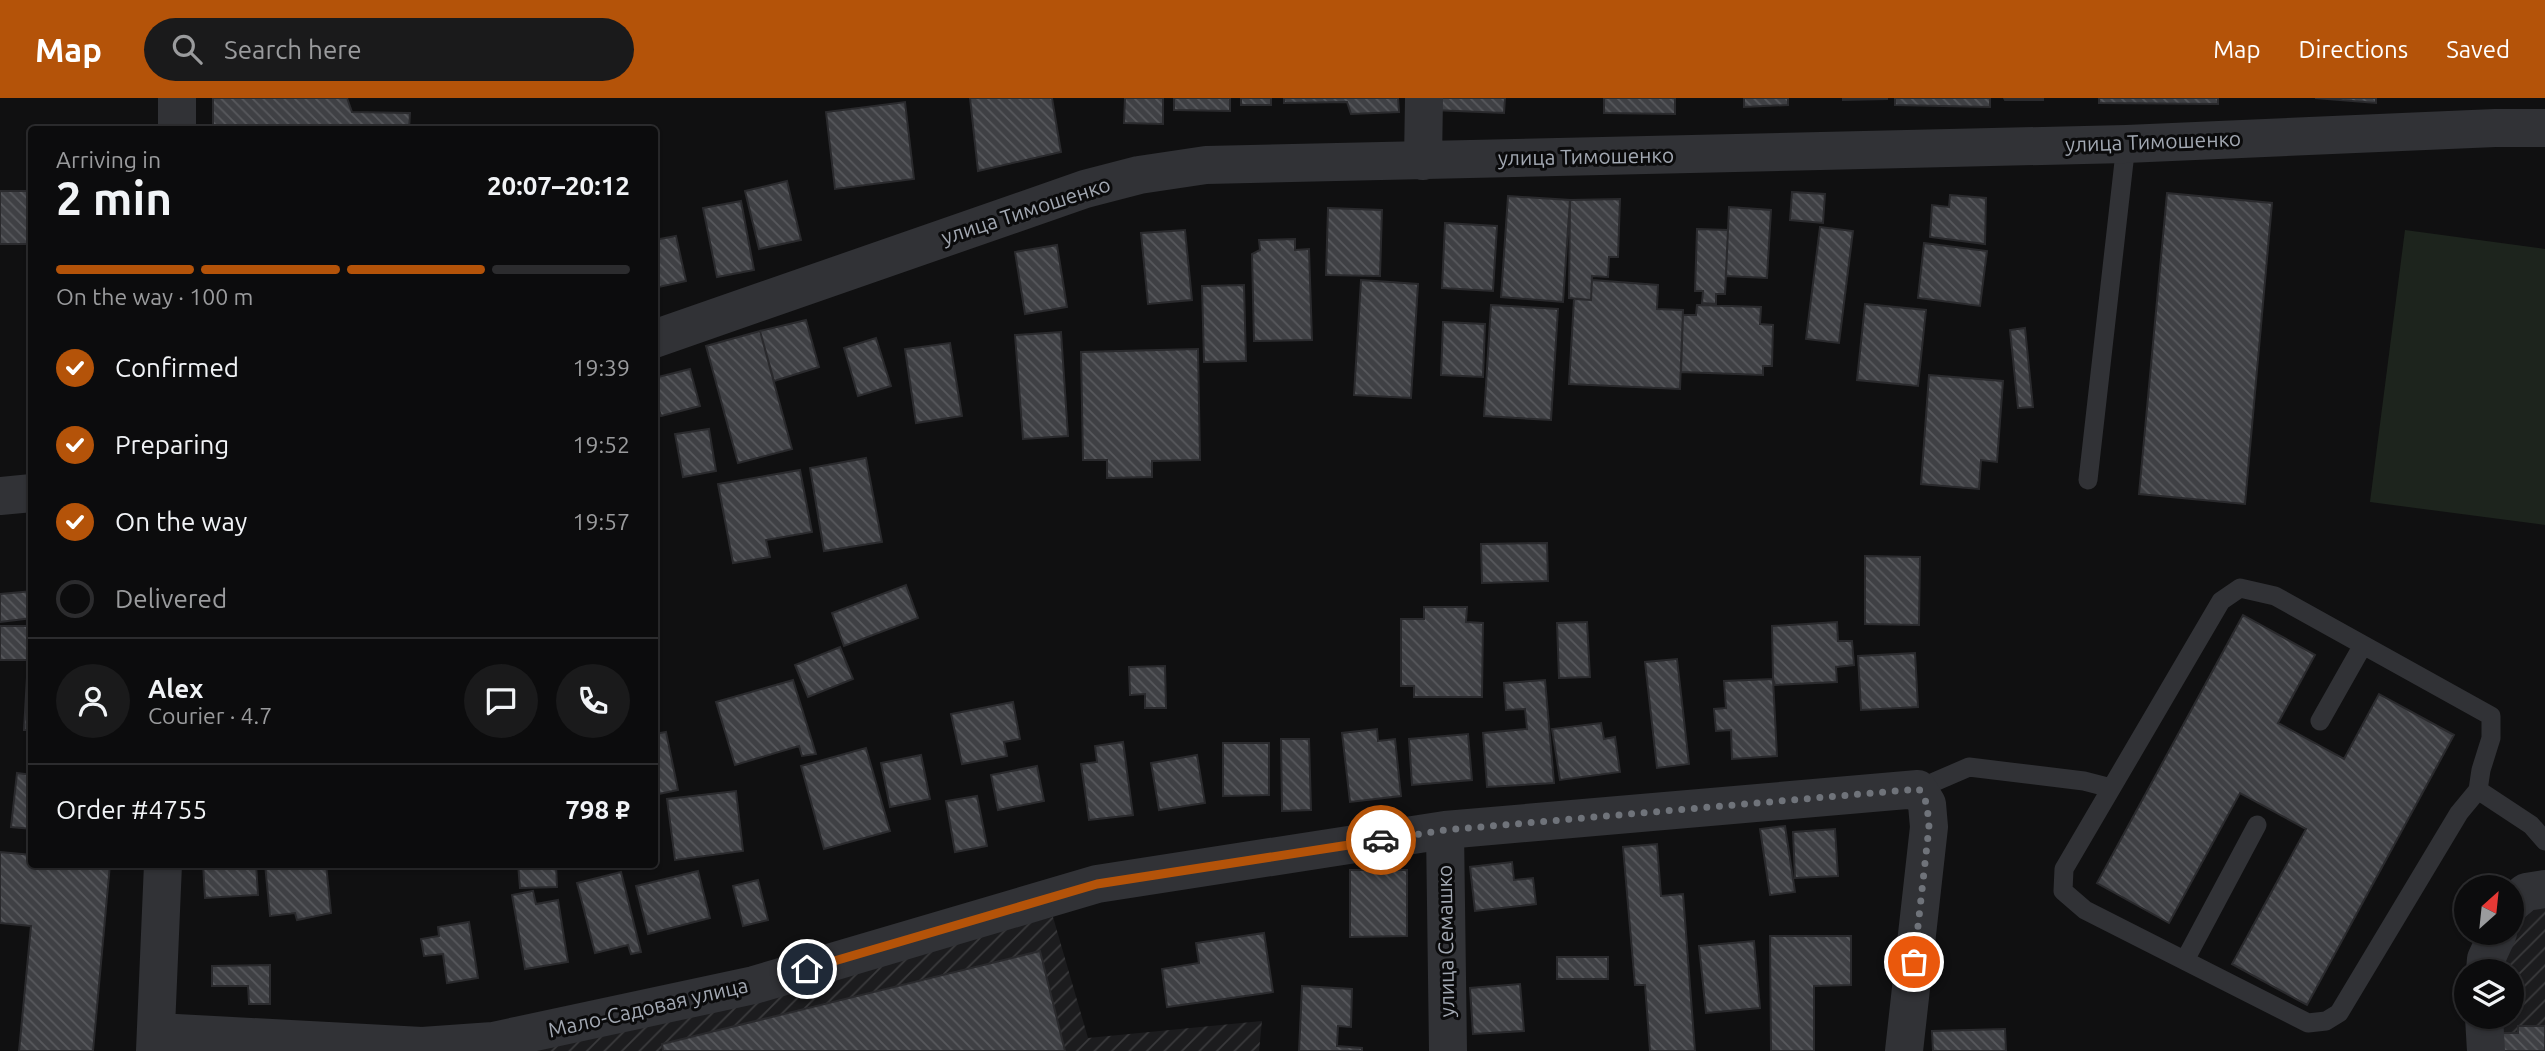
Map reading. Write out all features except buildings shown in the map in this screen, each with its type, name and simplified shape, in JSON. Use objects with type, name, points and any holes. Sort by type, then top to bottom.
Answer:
[{"type":"street","points":[[177,98],[177,126]]},
{"type":"street","points":[[1423,98],[1423,161]]},
{"type":"street","name":"улица Тимошенко","points":[[658,338],[1085,189],[1139,175],[1206,165],[2126,144],[2545,128]]},
{"type":"street","points":[[0,496],[28,493]]},
{"type":"street","points":[[1904,1051],[1929,827],[1927,804],[1919,789]]},
{"type":"street","name":"Мало-Садовая улица","points":[[156,1041],[422,1046],[559,1040],[1097,884],[1445,830],[1919,789]]},
{"type":"street","name":"улица Семашко","points":[[1445,830],[1447,1051]]},
{"type":"street","points":[[156,1041],[163,868]]},
{"type":"street","points":[[2524,894],[2545,889]]},
{"type":"street","points":[[2485,1029],[2486,1051]]},
{"type":"lane","points":[[2088,480],[2126,144]]},
{"type":"lane","points":[[2240,587],[2275,596],[2491,716],[2491,738],[2478,790],[2459,813],[2339,1013],[2326,1021],[2308,1023],[2085,910],[2063,891],[2064,869],[2111,789],[2221,601],[2240,587]]},
{"type":"lane","points":[[2320,721],[2363,645]]},
{"type":"lane","points":[[1919,789],[1969,767],[2084,781],[2111,789]]},
{"type":"lane","points":[[2478,790],[2531,825],[2545,841]]},
{"type":"lane","points":[[2185,960],[2257,825]]},
{"type":"shaded area","points":[[2405,230],[2545,249],[2545,525],[2370,502]]},
{"type":"shaded area","points":[[2524,906],[2545,906],[2545,1051],[2495,1051],[2496,1029],[2524,1029],[2524,959],[2502,959],[2506,945],[2524,945]]},
{"type":"shaded area","points":[[1053,917],[1088,1038],[1262,1021],[1259,1051],[520,1051]]},
{"type":"way so far","points":[[1381,840],[1445,830],[1919,789],[1927,804],[1929,827],[1914,962]]},
{"type":"route","points":[[807,969],[1097,884],[1381,840]]}]
